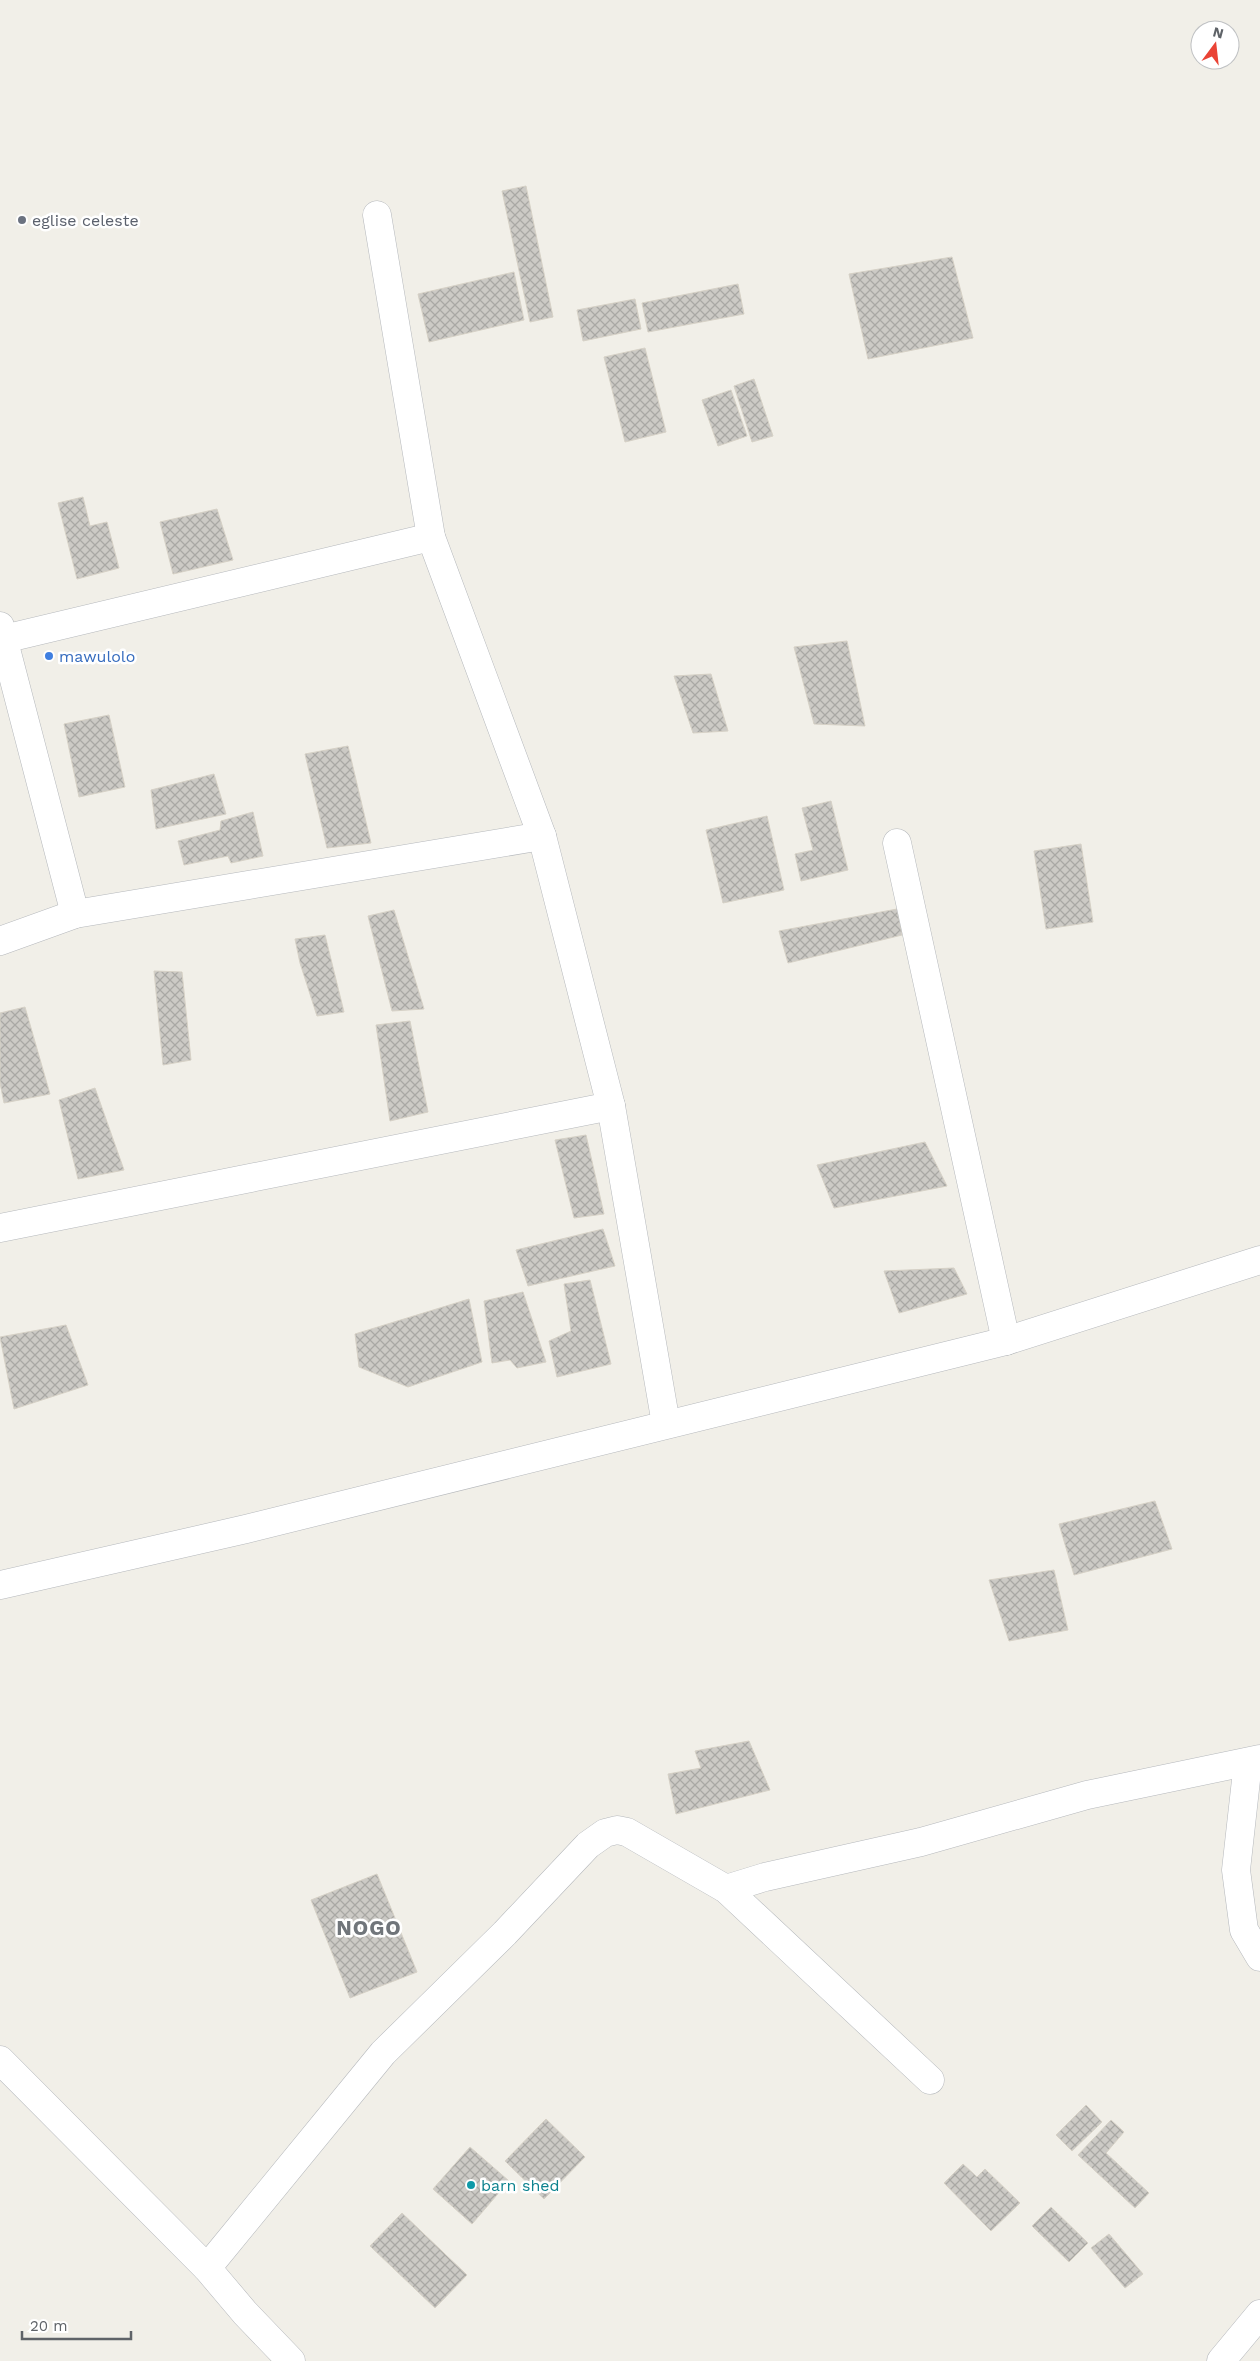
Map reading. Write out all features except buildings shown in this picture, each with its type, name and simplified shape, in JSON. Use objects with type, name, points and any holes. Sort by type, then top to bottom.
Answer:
[{"type":"street","points":[[377,215],[431,538],[542,836],[610,1106],[666,1424]]},
{"type":"street","points":[[75,914],[1,635],[431,538]]},
{"type":"street","points":[[0,940],[75,914],[542,836]]},
{"type":"street","points":[[897,843],[1006,1341]]},
{"type":"street","points":[[0,1228],[610,1106]]},
{"type":"street","points":[[0,1585],[246,1529],[1006,1341],[1260,1260]]},
{"type":"street","points":[[726,1890],[765,1877],[921,1842],[1087,1795],[1254,1761],[1236,1870],[1244,1930],[1260,1958]]},
{"type":"street","points":[[207,2268],[383,2053],[504,1933],[588,1845],[605,1833],[617,1830],[627,1832],[726,1890],[930,2080]]},
{"type":"street","points":[[0,2060],[207,2268],[245,2313],[291,2361]]},
{"type":"street","points":[[1221,2361],[1260,2314]]},
{"type":"place","name":"eglise celeste","points":[[22,220]]},
{"type":"place","name":"mawulolo","points":[[49,656]]},
{"type":"place","name":"barn shed","points":[[471,2185]]},
{"type":"district","name":"NOGO","points":[[369,1928]]}]
